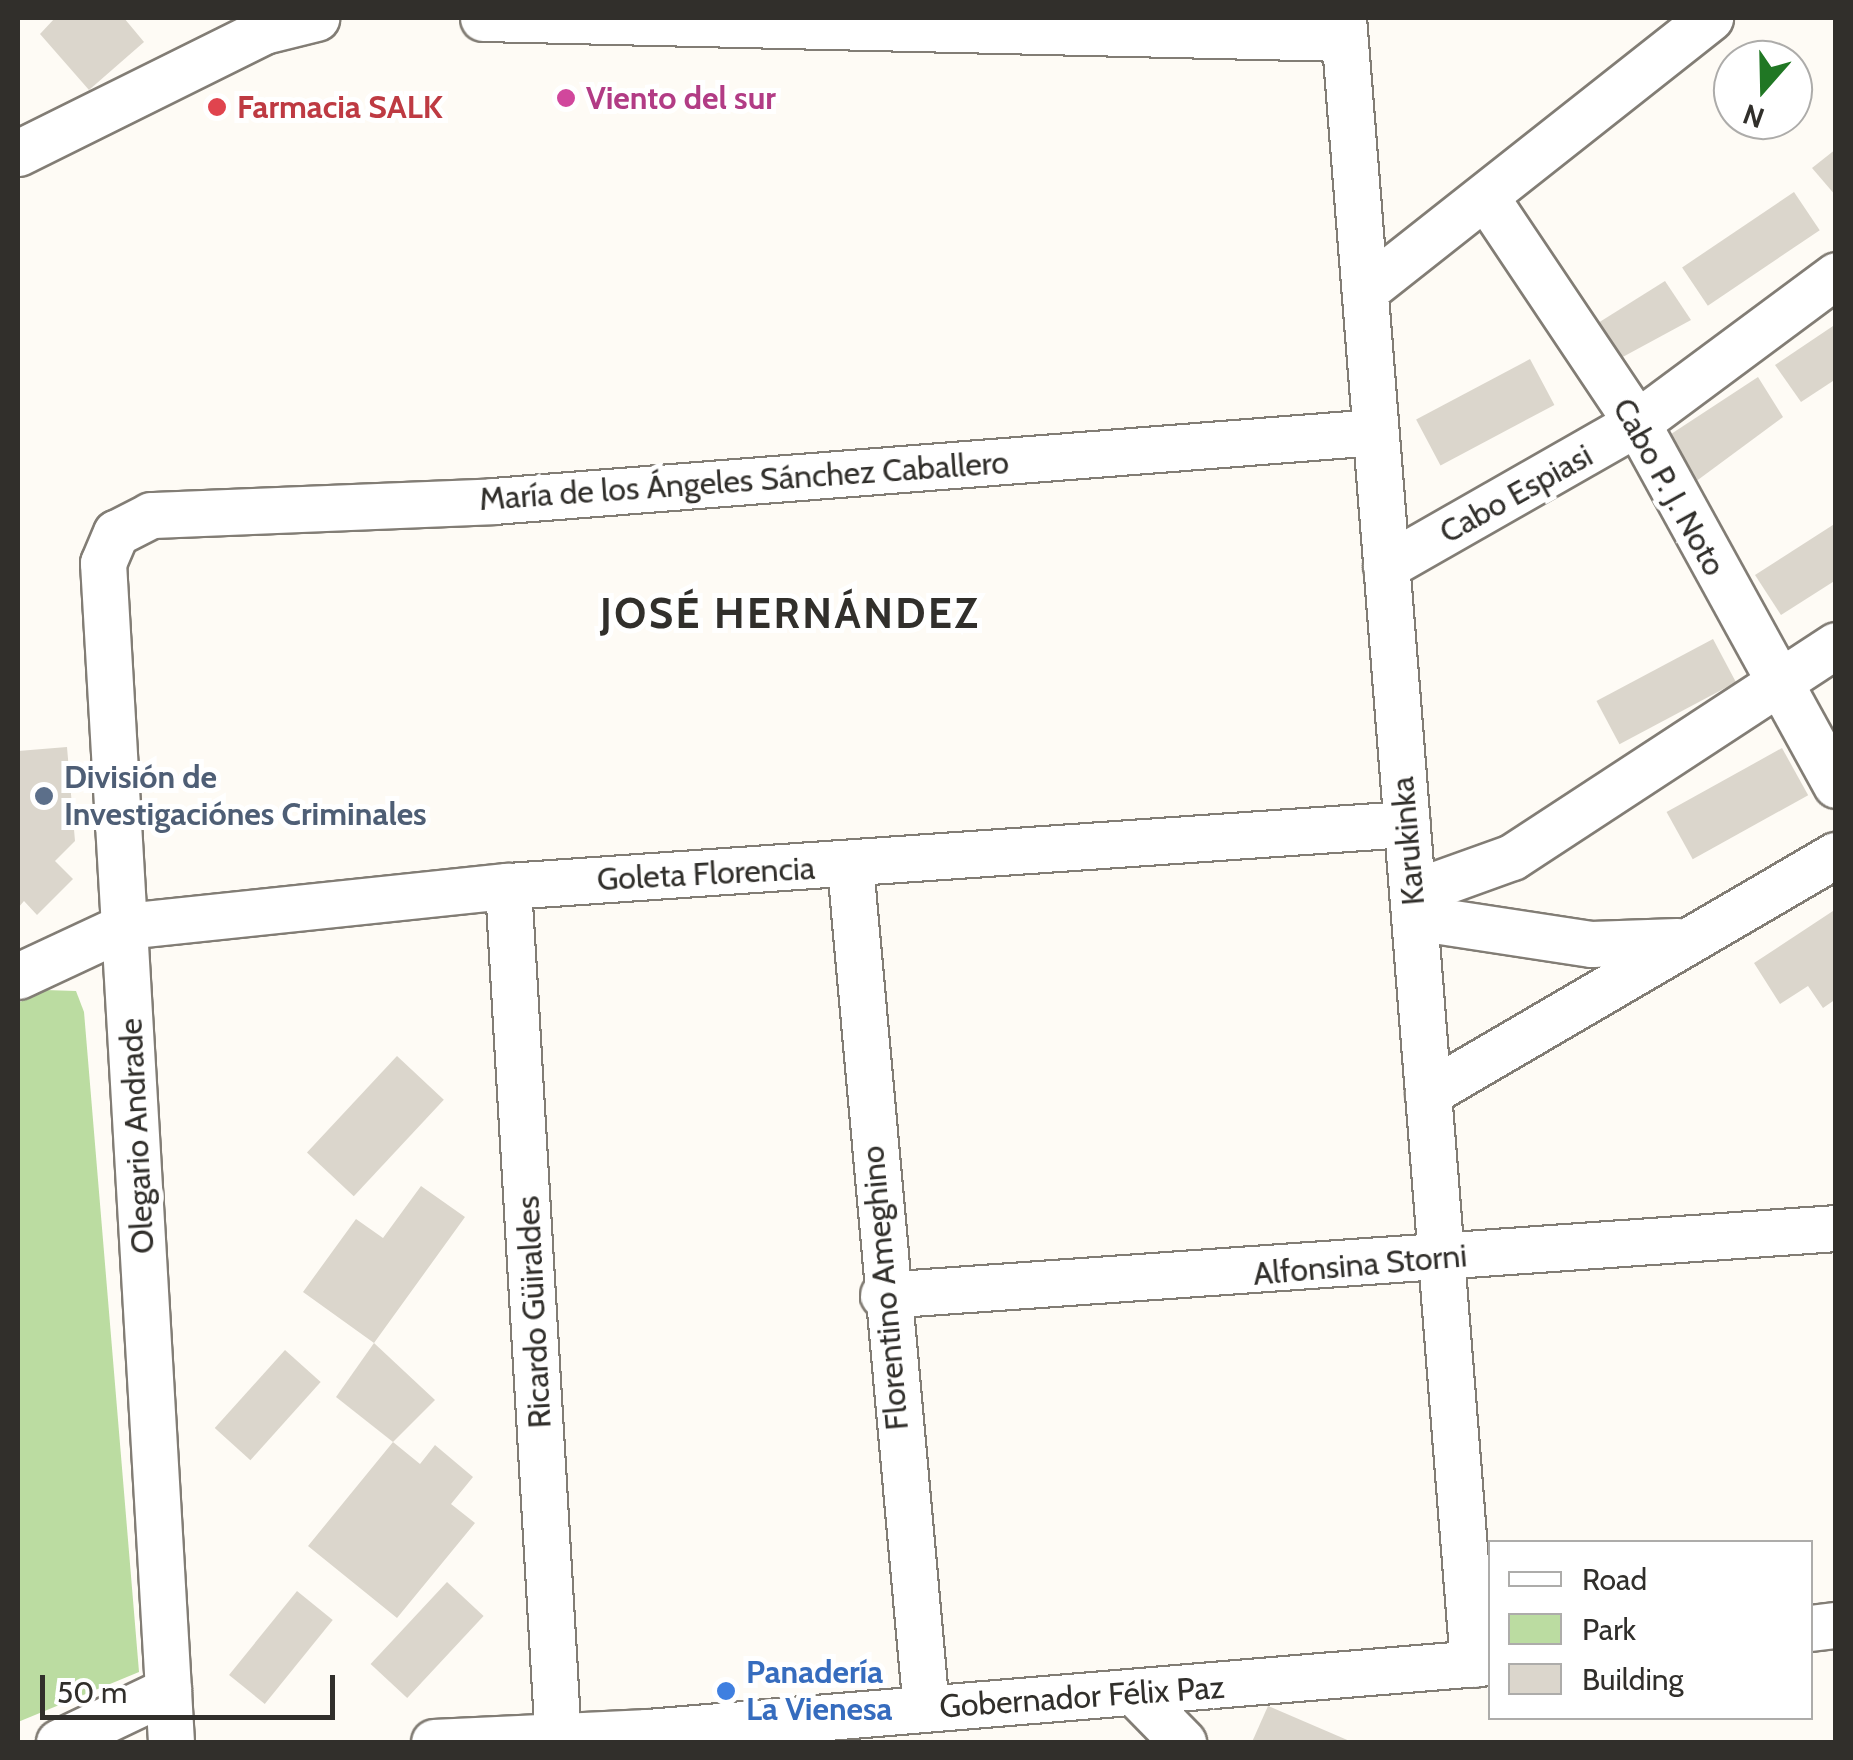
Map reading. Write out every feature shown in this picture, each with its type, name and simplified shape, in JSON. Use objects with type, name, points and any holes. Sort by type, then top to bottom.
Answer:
[{"type":"street","points":[[18,154],[264,32],[316,18]]},
{"type":"street","points":[[484,18],[1344,28]]},
{"type":"street","points":[[1368,288],[1487,199],[1710,18]]},
{"type":"street","name":"Karukinka","points":[[1344,28],[1368,288],[1441,1257],[1482,1663]]},
{"type":"street","name":"Cabo P. J. Noto","points":[[1487,199],[1637,424],[1776,683],[1836,785]]},
{"type":"street","name":"Cabo Espiasi","points":[[1386,566],[1637,424],[1836,276]]},
{"type":"street","name":"María de los Ángeles Sánchez Caballero","points":[[116,533],[151,515],[493,501],[1376,432]]},
{"type":"street","name":"Olegario Andrade","points":[[116,533],[103,563],[171,1742]]},
{"type":"street","points":[[1413,905],[1512,856],[1836,645]]},
{"type":"street","name":"Goleta Florencia","points":[[18,976],[125,926],[508,886],[850,866],[1406,824]]},
{"type":"street","points":[[1428,1093],[1836,854]]},
{"type":"street","name":"Florentino Ameghino","points":[[850,866],[883,1295],[926,1710]]},
{"type":"street","name":"Ricardo Güiraldes","points":[[508,886],[558,1739]]},
{"type":"street","points":[[1413,905],[1591,944],[1684,941]]},
{"type":"street","name":"Alfonsina Storni","points":[[883,1295],[1836,1228]]},
{"type":"street","name":"Gobernador Félix Paz","points":[[442,1742],[649,1738],[926,1710],[1482,1663]]},
{"type":"street","points":[[60,1742],[168,1690]]},
{"type":"street","points":[[1138,1695],[1183,1742]]},
{"type":"green space","points":[[45,990],[76,991],[84,1012],[139,1672],[18,1722],[18,1003]]},
{"type":"building","points":[[55,18],[124,18],[144,42],[89,90],[40,34]]},
{"type":"building","points":[[1836,149],[1836,196],[1812,168]]},
{"type":"building","points":[[1794,192],[1820,230],[1708,306],[1682,267]]},
{"type":"building","points":[[1665,281],[1691,320],[1619,359],[1590,328]]},
{"type":"building","points":[[1836,324],[1836,379],[1801,402],[1775,365]]},
{"type":"building","points":[[1530,359],[1554,405],[1441,465],[1416,420]]},
{"type":"building","points":[[1758,377],[1783,417],[1691,485],[1668,436]]},
{"type":"building","points":[[1836,523],[1836,580],[1781,615],[1755,575]]},
{"type":"building","points":[[1713,639],[1736,682],[1619,744],[1596,701]]},
{"type":"building","name":"División de Investigaciónes Criminales","points":[[67,747],[75,841],[55,861],[73,879],[37,915],[24,901],[18,908],[18,751]]},
{"type":"building","points":[[1782,748],[1808,795],[1693,859],[1667,812]]},
{"type":"building","points":[[1836,909],[1836,999],[1823,1008],[1808,986],[1780,1004],[1754,963]]},
{"type":"building","points":[[397,1056],[444,1100],[354,1196],[307,1153]]},
{"type":"building","points":[[421,1186],[465,1217],[374,1343],[303,1292],[356,1219],[383,1238]]},
{"type":"building","points":[[374,1343],[435,1400],[393,1442],[336,1397]]},
{"type":"building","points":[[285,1350],[321,1382],[250,1460],[215,1428]]},
{"type":"building","points":[[393,1442],[420,1464],[435,1445],[473,1477],[451,1504],[475,1523],[397,1618],[308,1546]]},
{"type":"building","points":[[447,1582],[484,1616],[407,1698],[371,1664]]},
{"type":"building","points":[[297,1591],[333,1620],[265,1704],[229,1675]]},
{"type":"building","points":[[1268,1706],[1352,1742],[1252,1742]]},
{"type":"place","name":"Viento del sur","points":[[566,98]]},
{"type":"place","name":"Farmacia SALK","points":[[217,107]]},
{"type":"place","name":"División de Investigaciónes Criminales","points":[[44,796]]},
{"type":"place","name":"Panadería La Vienesa","points":[[726,1691]]},
{"type":"district","name":"JOSÉ HERNÁNDEZ","points":[[790,613]]}]
